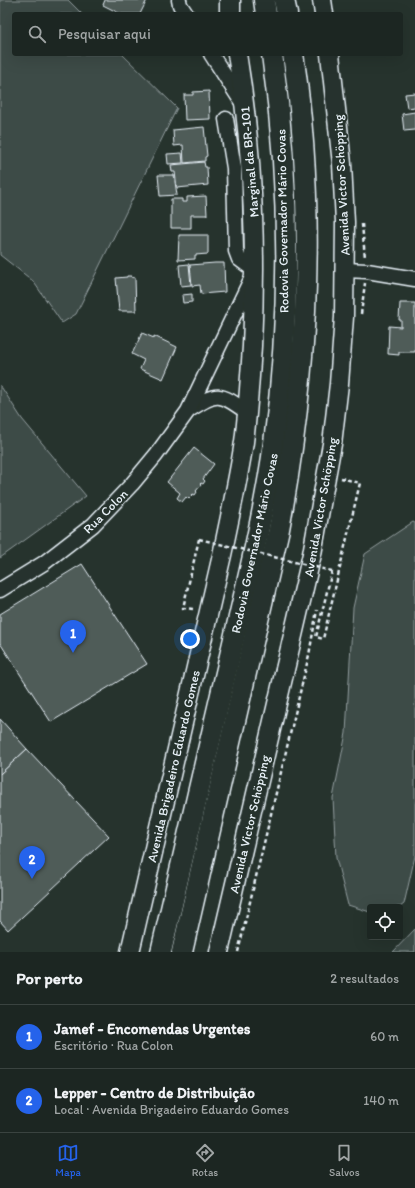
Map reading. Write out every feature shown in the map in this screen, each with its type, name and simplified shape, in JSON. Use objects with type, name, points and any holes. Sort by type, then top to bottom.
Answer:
[{"type":"highway","points":[[264,0],[266,12]]},
{"type":"highway","points":[[284,0],[287,12]]},
{"type":"highway","name":"Rodovia Governador Mário Covas","points":[[161,952],[249,574],[274,443],[281,379],[284,327],[285,231],[284,184],[280,128],[272,56]]},
{"type":"highway","name":"Rodovia Governador Mário Covas","points":[[182,952],[279,528],[290,470],[297,416],[305,322],[307,214],[299,91],[293,56]]},
{"type":"main road","points":[[322,0],[324,12]]},
{"type":"main road","name":"Marginal da BR-101","points":[[238,56],[246,108],[251,164],[254,221],[254,270]]},
{"type":"main road","name":"Avenida Victor Schöpping","points":[[219,952],[312,554],[322,507],[332,444],[339,384],[345,270],[345,222],[342,164],[330,56]]},
{"type":"main road","name":"Avenida Brigadeiro Eduardo Gomes","points":[[130,952],[232,508],[244,441],[247,412],[253,326],[254,270]]},
{"type":"street","points":[[179,0],[180,5],[185,12]]},
{"type":"street","points":[[212,56],[246,108]]},
{"type":"street","points":[[226,119],[234,168],[236,250],[240,259],[254,270]]},
{"type":"street","name":"Rua Colon","points":[[0,590],[44,563],[93,525],[132,484],[165,443],[188,411],[254,270]]},
{"type":"street","points":[[345,270],[367,271],[415,279]]},
{"type":"street","name":"Rua Colon","points":[[188,411],[209,398],[216,396],[229,400],[247,412]]},
{"type":"path","points":[[195,602],[193,610],[183,608],[199,539],[332,571],[316,637],[323,639],[360,483],[341,478]]},
{"type":"path","points":[[209,543],[211,535]]},
{"type":"shaded area","points":[[0,0],[68,0],[80,12],[12,12],[12,56],[124,56],[177,108],[76,314],[62,323],[33,281],[0,255]]},
{"type":"shaded area","points":[[0,385],[22,419],[86,496],[0,558]]},
{"type":"shaded area","points":[[413,522],[415,523],[415,856],[404,904],[367,904],[367,911],[348,905],[336,858],[333,798],[346,733],[353,608],[365,554]]},
{"type":"shaded area","points":[[415,929],[415,952],[393,952]]},
{"type":"building","points":[[105,0],[147,0],[141,12],[117,12],[103,5]]},
{"type":"building","points":[[209,91],[210,119],[185,120],[184,95],[193,95],[193,92]]},
{"type":"building","points":[[415,93],[415,107],[407,108],[405,94]]},
{"type":"building","points":[[415,112],[415,130],[404,131],[402,114]]},
{"type":"building","points":[[204,127],[207,156],[205,157],[205,161],[184,163],[183,145],[174,146],[173,130]]},
{"type":"building","points":[[182,153],[183,163],[168,164],[167,154]]},
{"type":"building","points":[[204,162],[205,167],[207,167],[208,185],[177,188],[175,172],[172,172],[171,165]]},
{"type":"building","points":[[158,175],[174,175],[177,195],[160,196]]},
{"type":"building","points":[[206,196],[207,215],[191,215],[191,228],[171,228],[171,199],[182,199],[182,202],[187,202],[187,197]]},
{"type":"building","points":[[179,235],[208,235],[208,254],[195,255],[195,259],[178,260]]},
{"type":"building","points":[[224,263],[225,292],[201,294],[200,285],[192,286],[190,265]]},
{"type":"building","points":[[189,264],[191,285],[181,286],[179,265]]},
{"type":"building","points":[[127,276],[135,278],[136,311],[119,311],[116,278]]},
{"type":"building","points":[[192,294],[192,302],[183,303],[182,295]]},
{"type":"building","points":[[400,303],[415,303],[415,352],[399,352],[399,355],[388,354],[389,326],[401,327],[401,320],[399,320]]},
{"type":"building","points":[[142,333],[154,338],[154,336],[177,347],[163,379],[140,369],[144,360],[132,354]]},
{"type":"building","points":[[194,448],[214,464],[203,479],[205,481],[203,484],[200,484],[201,485],[196,491],[197,492],[195,495],[193,494],[188,499],[186,497],[182,502],[177,498],[180,493],[167,482]]},
{"type":"building","points":[[82,564],[147,664],[51,722],[0,643],[0,614]]},
{"type":"building","points":[[0,719],[27,749],[0,774]]},
{"type":"building","points":[[27,749],[109,836],[8,930],[0,921],[0,774]]},
{"type":"place","name":"Jamef - Encomendas Urgentes","points":[[73,653]]},
{"type":"place","name":"Lepper - Centro de Distribuição","points":[[32,879]]}]
